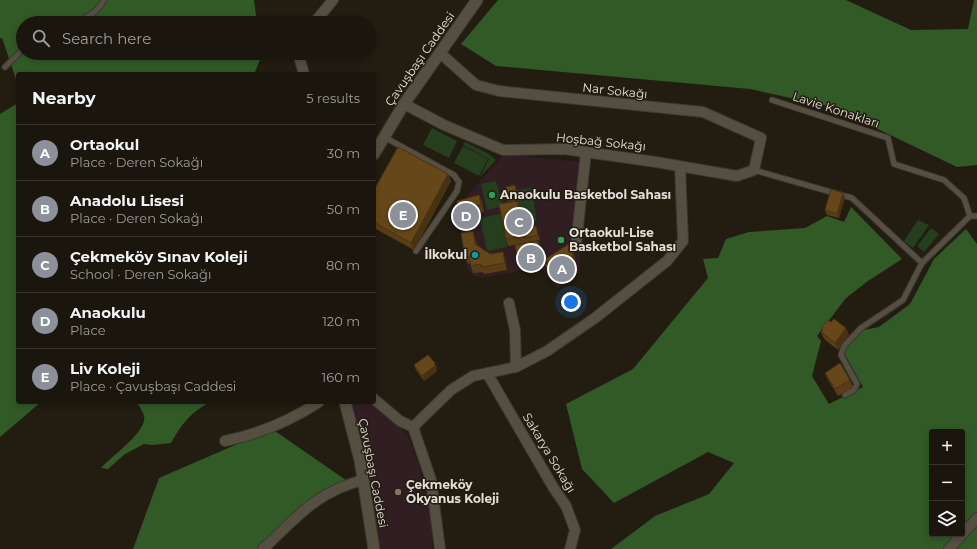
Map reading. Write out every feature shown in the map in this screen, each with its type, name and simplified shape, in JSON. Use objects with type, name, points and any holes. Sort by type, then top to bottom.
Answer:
[{"type":"main road","name":"Çavuşbaşı Caddesi","points":[[376,151],[404,104],[477,0]]},
{"type":"main road","name":"Çavuşbaşı Caddesi","points":[[345,404],[363,480],[374,549]]},
{"type":"street","points":[[320,16],[333,0]]},
{"type":"street","name":"Nar Sokağı","points":[[440,53],[476,85],[499,91],[703,112],[761,138],[754,170]]},
{"type":"street","points":[[300,60],[303,72]]},
{"type":"street","name":"Hoşbağ Sokağı","points":[[404,104],[444,125],[503,150],[564,149],[737,176],[754,170]]},
{"type":"street","points":[[576,245],[586,152]]},
{"type":"street","points":[[413,427],[451,390],[473,376],[516,367],[547,351],[595,318],[668,261],[684,241],[680,166]]},
{"type":"street","points":[[509,303],[515,330],[516,367]]},
{"type":"street","name":"Sakarya Sokağı","points":[[487,373],[553,487],[566,506],[575,530],[570,549]]},
{"type":"street","points":[[376,401],[400,421],[413,427],[431,480],[439,528],[440,549]]},
{"type":"street","points":[[225,441],[244,437],[283,423],[316,404]]},
{"type":"street","points":[[263,549],[304,509],[318,498],[343,485],[363,480]]},
{"type":"street","points":[[949,549],[977,518]]},
{"type":"lane","points":[[91,16],[104,0]]},
{"type":"lane","points":[[5,67],[16,56]]},
{"type":"lane","name":"Lavie Konakları","points":[[772,100],[888,138],[894,164],[944,180],[964,198],[970,216]]},
{"type":"lane","points":[[384,137],[454,175],[459,182],[457,191],[416,251]]},
{"type":"lane","points":[[754,170],[852,198],[922,264]]},
{"type":"lane","points":[[845,395],[854,390],[857,384],[841,355],[844,346],[861,328],[903,300],[922,264],[970,216],[977,216]]},
{"type":"shaded area","points":[[504,154],[579,162],[580,272],[557,288],[541,267],[482,278],[473,276],[467,267],[457,211],[460,210],[466,197]]},
{"type":"shaded area","name":"Çekmeköy Okyanus Koleji","points":[[352,404],[374,404],[408,435],[419,466],[432,519],[432,549],[381,549],[366,458]]},
{"type":"green space","points":[[0,0],[254,0],[256,16],[16,16],[16,60],[260,60],[255,72],[16,72],[16,79],[2,38],[0,38]]},
{"type":"green space","points":[[498,0],[846,0],[911,30],[968,29],[974,0],[977,0],[977,165],[957,167],[832,107],[750,89],[496,66],[461,44]]},
{"type":"green space","points":[[16,104],[16,404],[39,404],[0,437],[0,114]]},
{"type":"green space","points":[[432,128],[457,141],[449,158],[423,145]]},
{"type":"green space","points":[[465,142],[489,154],[496,160],[479,178],[489,159],[463,145]]},
{"type":"green space","points":[[463,146],[488,159],[479,176],[454,163]]},
{"type":"green space","name":"Anaokulu Basketbol Sahası","points":[[496,181],[503,206],[487,210],[481,184]]},
{"type":"green space","points":[[531,188],[537,221],[523,223],[517,190]]},
{"type":"green space","points":[[851,207],[902,259],[868,281],[846,298],[817,336],[821,341],[812,376],[829,404],[863,387],[843,351],[863,330],[879,327],[910,304],[934,259],[966,229],[977,244],[977,549],[611,549],[655,516],[709,494],[734,463],[708,452],[614,503],[582,469],[566,404],[633,369],[708,278],[703,259],[718,258],[726,239],[749,232],[805,228],[827,216],[844,222]]},
{"type":"green space","points":[[501,214],[507,247],[487,251],[480,218]]},
{"type":"green space","points":[[918,220],[929,225],[913,248],[904,241]]},
{"type":"green space","points":[[931,228],[939,234],[924,252],[917,246]]},
{"type":"green space","points":[[138,404],[208,404],[187,419],[171,443],[152,445],[144,444],[125,454],[108,469],[101,468],[135,436],[144,422],[143,412]]},
{"type":"green space","points":[[272,429],[353,485],[321,501],[269,549],[133,549],[159,478]]},
{"type":"building","points":[[398,147],[448,174],[411,243],[376,223],[376,186]]},
{"type":"building","points":[[515,185],[518,203],[517,201],[508,202],[506,187]]},
{"type":"building","points":[[831,189],[843,193],[837,214],[825,210]]},
{"type":"building","points":[[479,195],[481,205],[469,207],[467,209],[470,222],[460,224],[457,201]]},
{"type":"building","points":[[517,201],[524,236],[506,239],[499,204]]},
{"type":"building","points":[[536,226],[538,235],[525,238],[523,228]]},
{"type":"building","name":"İlkokul","points":[[473,231],[475,244],[490,254],[503,252],[505,263],[481,267],[481,264],[471,266],[469,256],[465,257],[461,233]]},
{"type":"building","points":[[538,241],[541,257],[518,261],[515,245]]},
{"type":"building","points":[[569,244],[573,250],[573,266],[555,278],[552,271],[550,272],[545,265],[548,263],[545,259]]},
{"type":"building","points":[[834,319],[846,328],[835,343],[821,332],[823,330],[821,328],[828,320],[831,322]]},
{"type":"building","points":[[428,355],[435,363],[435,366],[422,376],[414,365]]},
{"type":"building","points":[[840,363],[850,380],[835,389],[825,373]]},
{"type":"place","name":"Anaokulu Basketbol Sahası","points":[[492,195]]},
{"type":"place","name":"Liv Koleji","points":[[403,215]]},
{"type":"place","name":"Anaokulu","points":[[466,216]]},
{"type":"place","name":"Çekmeköy Sınav Koleji","points":[[519,222]]},
{"type":"place","name":"Ortaokul-Lise Basketbol Sahası","points":[[561,240]]},
{"type":"place","name":"İlkokul","points":[[475,255]]},
{"type":"place","name":"Anadolu Lisesi","points":[[531,258]]},
{"type":"place","name":"Ortaokul","points":[[562,269]]},
{"type":"place","name":"Çekmeköy Okyanus Koleji","points":[[398,492]]}]
